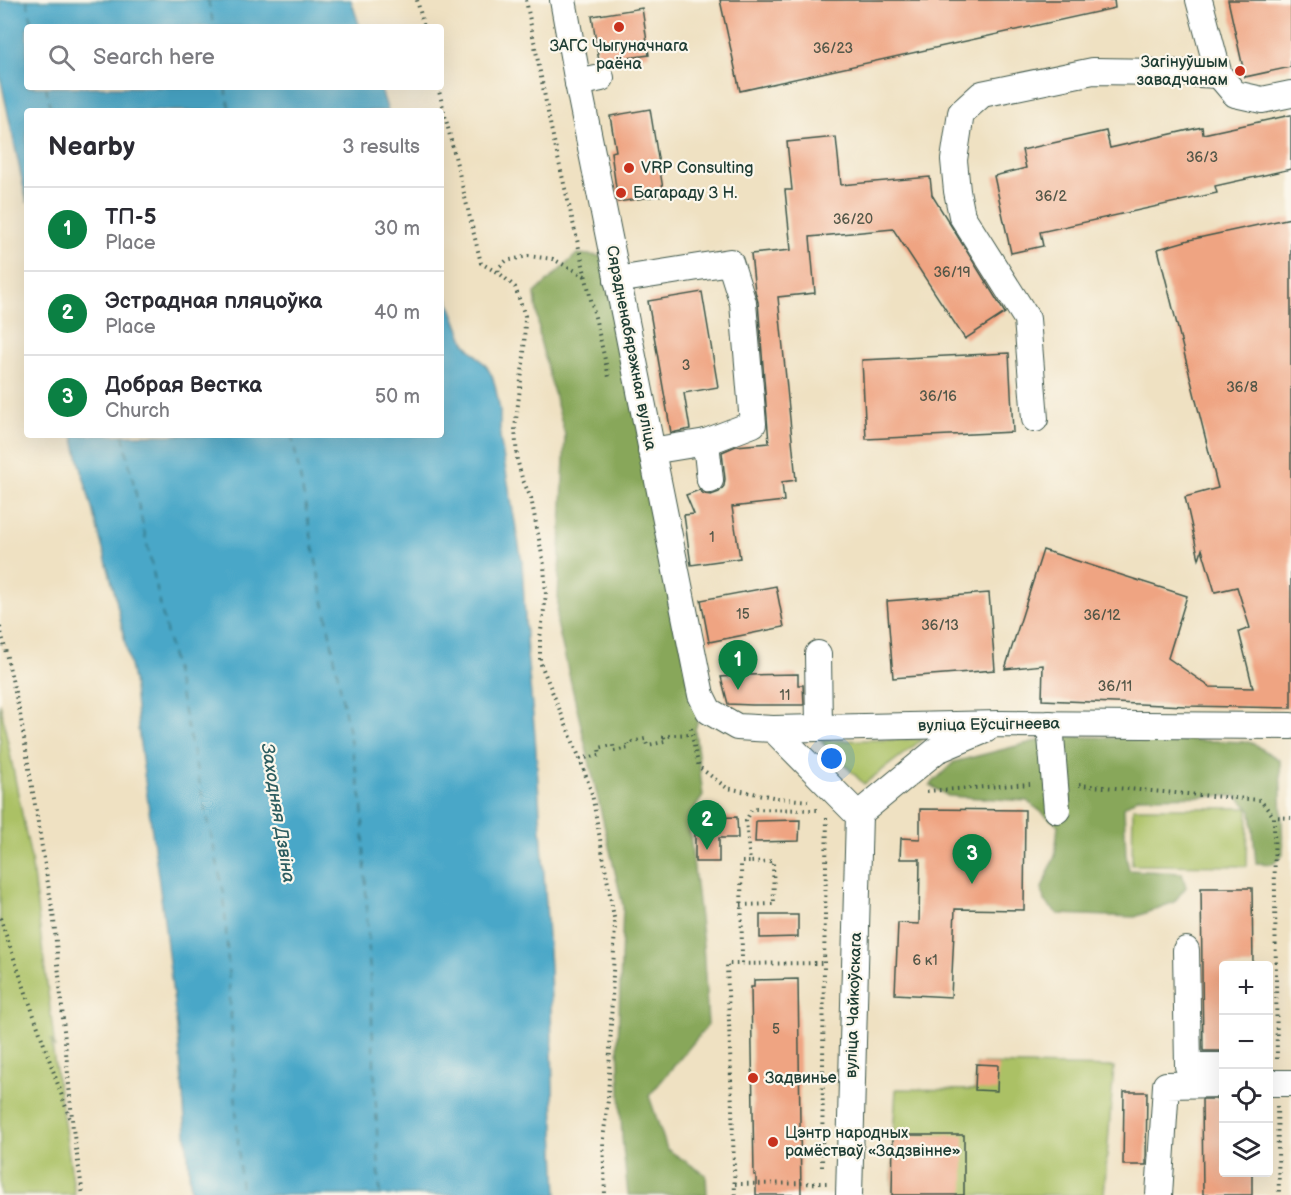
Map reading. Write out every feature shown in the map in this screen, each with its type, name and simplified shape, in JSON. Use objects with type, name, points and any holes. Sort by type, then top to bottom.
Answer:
[{"type":"street","name":"Сярэдненабярэжная вуліца","points":[[563,0],[589,80],[617,280],[701,695]]},
{"type":"street","points":[[1199,0],[1219,75],[1235,94],[1262,100],[1291,94]]},
{"type":"street","points":[[1035,419],[1027,319],[962,216],[954,160],[961,113],[982,94],[1093,70],[1219,75]]},
{"type":"street","points":[[617,280],[730,262],[743,303],[753,424],[706,442],[651,451]]},
{"type":"street","points":[[706,442],[710,480]]},
{"type":"street","points":[[818,654],[819,728]]},
{"type":"street","name":"вуліца Еўсцігнеева","points":[[701,695],[709,711],[737,727],[773,729],[1000,724],[1291,726]]},
{"type":"street","points":[[773,729],[859,814],[937,750],[1000,724]]},
{"type":"street","points":[[1050,724],[1057,810]]},
{"type":"street","name":"вуліца Чайкоўскага","points":[[849,1189],[859,814]]},
{"type":"street","points":[[1186,950],[1188,1066],[1219,1066]]},
{"type":"street","points":[[1159,1195],[1166,1085],[1219,1084]]},
{"type":"path","points":[[417,0],[423,24]]},
{"type":"path","points":[[526,0],[551,128],[610,380]]},
{"type":"path","points":[[439,90],[443,108]]},
{"type":"path","points":[[444,112],[481,263],[499,273],[515,287],[525,316],[524,356],[515,428],[522,478],[531,498],[544,565],[546,595],[540,638],[540,662],[592,794],[615,923],[609,1100],[603,1139],[605,1195]]},
{"type":"path","points":[[499,273],[499,267],[506,261],[528,256],[553,258],[585,276]]},
{"type":"path","points":[[0,627],[20,714],[54,920],[73,1129],[83,1195]]},
{"type":"path","points":[[690,724],[699,767],[727,788],[777,798],[810,801]]},
{"type":"path","points":[[580,759],[600,755],[599,748],[613,745],[614,751],[629,748],[628,743],[645,740],[647,745],[665,742],[664,737],[692,734]]},
{"type":"path","points":[[750,861],[746,821],[752,809],[827,810],[822,1172]]},
{"type":"path","points":[[1279,1195],[1274,817],[1291,818]]},
{"type":"path","points":[[741,905],[774,904],[773,861],[741,862],[741,905],[742,963]]},
{"type":"path","points":[[0,918],[73,1129]]},
{"type":"path","points":[[735,1195],[727,964],[855,962]]},
{"type":"path","points":[[735,1184],[849,1189]]},
{"type":"green space","points":[[577,254],[601,256],[700,712],[695,730],[703,796],[688,818],[703,944],[708,1025],[649,1096],[667,1149],[706,1175],[707,1195],[628,1195],[622,1138],[618,1044],[623,906],[557,623],[565,435],[540,340],[535,293]]},
{"type":"green space","points":[[0,703],[31,859],[55,1048],[51,1039],[75,1195],[0,1195]]},
{"type":"green space","points":[[1056,736],[1250,742],[1280,760],[1283,855],[1272,864],[1256,863],[1251,811],[1237,796],[1139,797],[1124,807],[1126,855],[1129,870],[1182,873],[1186,887],[1174,902],[1135,917],[1058,914],[1044,901],[1042,888],[1055,856],[1058,825],[1027,801],[948,796],[930,785],[954,762]]},
{"type":"green space","points":[[923,739],[864,784],[821,741]]},
{"type":"green space","points":[[1133,808],[1248,808],[1247,866],[1132,865]]},
{"type":"green space","points":[[976,1064],[1114,1067],[1104,1195],[892,1195],[896,1089],[975,1090]]},
{"type":"water","points":[[0,0],[351,0],[359,24],[24,24],[24,90],[381,90],[387,108],[24,108],[24,189],[0,76]]},
{"type":"water","name":"Заходняя Дзвіна","points":[[444,290],[465,343],[487,367],[495,385],[500,410],[500,437],[522,562],[550,967],[557,1195],[191,1195],[179,1045],[133,680],[115,594],[74,438],[444,438]]},
{"type":"building","points":[[720,0],[1114,0],[1115,8],[740,91]]},
{"type":"building","points":[[1228,0],[1291,0],[1291,67],[1245,77]]},
{"type":"building","name":"ЗАГС Чыгуначнага раёна","points":[[642,8],[649,55],[599,62],[592,16]]},
{"type":"building","points":[[650,109],[664,195],[618,202],[611,152],[616,151],[610,116]]},
{"type":"building","points":[[1291,115],[1291,169],[1215,186],[1217,193],[1040,232],[1043,246],[1011,253],[994,176],[1026,168],[1022,150],[1106,131],[1110,148],[1202,127],[1203,134]]},
{"type":"building","points":[[836,137],[841,185],[930,177],[932,195],[1005,313],[965,339],[893,229],[810,237],[815,293],[778,297],[796,480],[782,482],[784,501],[732,507],[740,558],[691,565],[684,515],[694,514],[686,495],[699,490],[711,495],[719,492],[724,486],[725,479],[722,452],[736,446],[769,443],[758,302],[751,254],[791,250],[785,190],[792,190],[787,142]]},
{"type":"building","points":[[1291,218],[1291,708],[1042,700],[1043,665],[1005,669],[1043,550],[1187,596],[1168,658],[1210,687],[1253,688],[1239,632],[1250,628],[1237,587],[1215,592],[1202,549],[1199,559],[1185,497],[1218,488],[1158,249]]},
{"type":"building","points":[[702,292],[718,387],[684,393],[690,429],[671,433],[648,301]]},
{"type":"building","points":[[1009,353],[1013,432],[866,439],[862,360]]},
{"type":"building","points":[[776,586],[784,627],[709,642],[701,600]]},
{"type":"building","points":[[989,593],[995,670],[893,678],[887,601]]},
{"type":"building","points":[[798,674],[798,685],[803,685],[804,705],[728,704],[721,677],[746,675]]},
{"type":"building","points":[[920,809],[1025,810],[1024,910],[955,909],[951,997],[895,994],[898,923],[919,924],[920,859],[900,859],[901,838],[920,839]]},
{"type":"building","points":[[737,817],[738,838],[719,838],[719,862],[695,862],[695,818]]},
{"type":"building","points":[[800,820],[799,841],[755,842],[756,821]]},
{"type":"building","points":[[1201,888],[1252,888],[1253,961],[1219,961],[1219,1051],[1203,1051]]},
{"type":"building","points":[[760,915],[798,915],[798,937],[760,938]]},
{"type":"building","points":[[798,979],[801,1195],[756,1195],[751,987],[754,987],[754,980]]},
{"type":"building","points":[[976,1064],[998,1065],[997,1091],[975,1090]]},
{"type":"building","points":[[1124,1092],[1147,1092],[1146,1165],[1123,1165]]},
{"type":"building","points":[[1202,1099],[1219,1099],[1219,1177],[1252,1177],[1252,1195],[1203,1195]]},
{"type":"building","points":[[893,1135],[964,1135],[964,1195],[892,1195]]},
{"type":"ferry route","points":[[27,0],[32,24]]},
{"type":"ferry route","points":[[208,0],[213,24]]},
{"type":"ferry route","points":[[47,90],[50,108]]},
{"type":"ferry route","points":[[226,90],[229,108]]},
{"type":"ferry route","points":[[124,438],[224,894],[241,1195]]},
{"type":"ferry route","points":[[293,438],[362,802],[380,1195]]},
{"type":"place","name":"ЗАГС Чыгуначнага раёна","points":[[619,27]]},
{"type":"place","name":"Загінуўшым завадчанам","points":[[1240,71]]},
{"type":"place","name":"VRP Consulting","points":[[629,168]]},
{"type":"place","name":"Багараду З Н.","points":[[621,193]]},
{"type":"place","name":"ТП-5","points":[[738,690]]},
{"type":"place","name":"Эстрадная пляцоўка","points":[[707,850]]},
{"type":"place","name":"Добрая Вестка","points":[[972,884]]},
{"type":"place","name":"Задвинье","points":[[753,1078]]},
{"type":"place","name":"Цэнтр народных рамёстваў «Задзвінне»","points":[[773,1142]]}]
